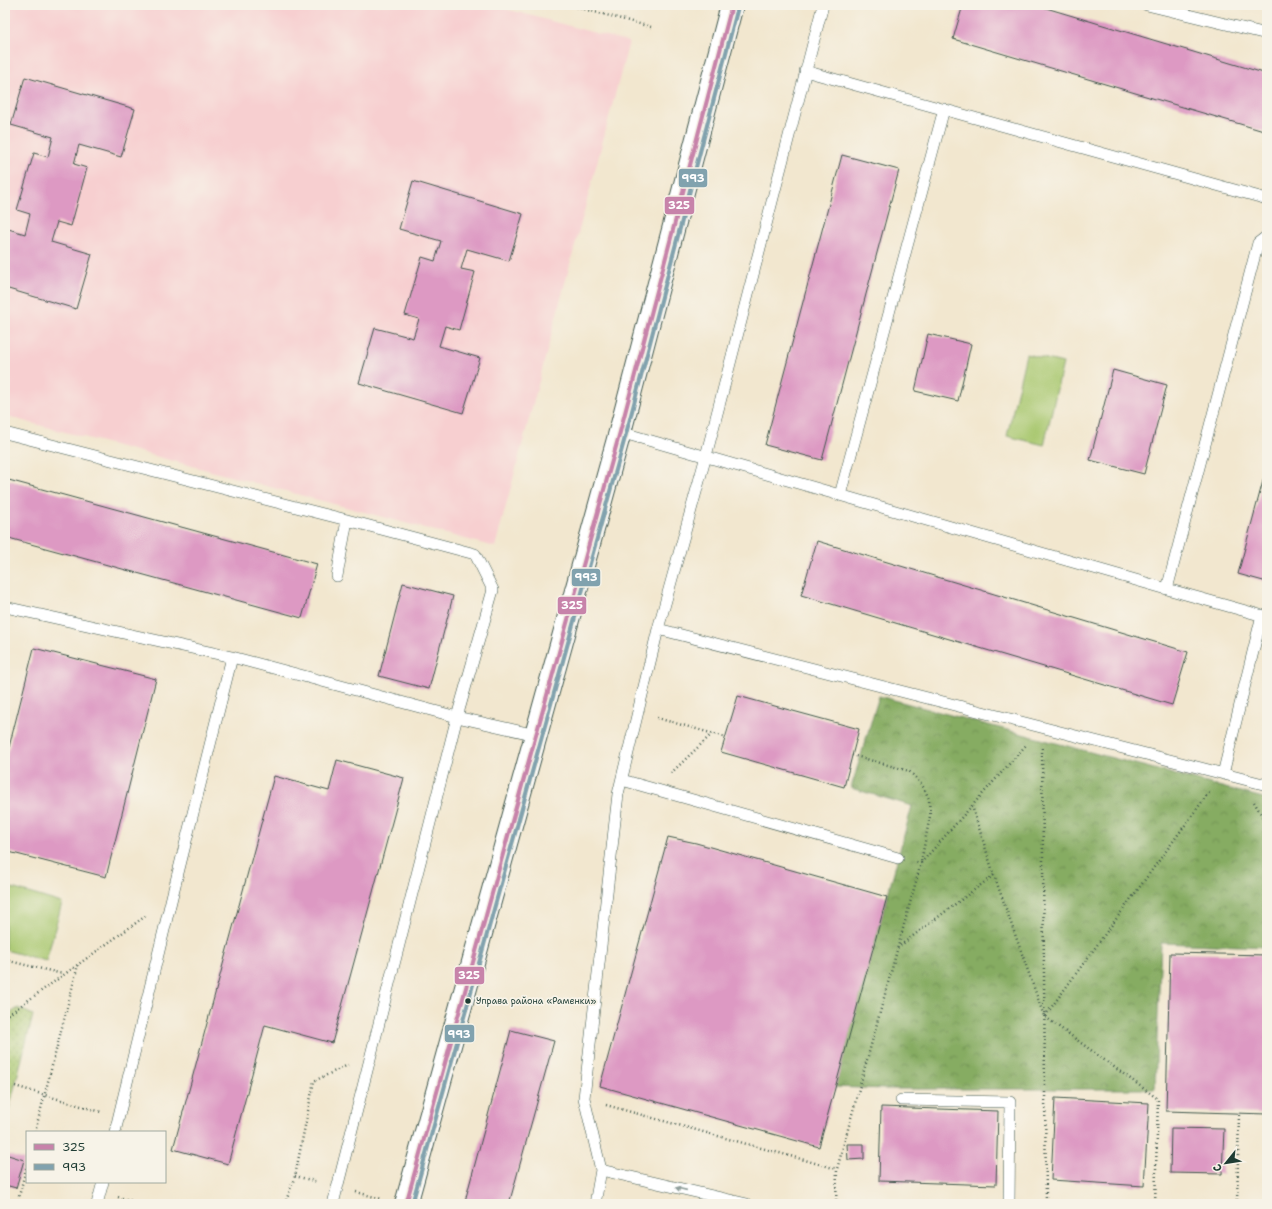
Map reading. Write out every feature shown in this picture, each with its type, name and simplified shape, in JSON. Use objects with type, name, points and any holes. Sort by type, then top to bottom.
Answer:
[{"type":"street","points":[[406,1204],[620,432],[732,5]]},
{"type":"lane","points":[[595,1204],[601,1170],[584,1098],[618,794],[658,629],[706,456],[823,5]]},
{"type":"lane","points":[[1147,5],[1267,34]]},
{"type":"lane","points":[[805,71],[1267,199]]},
{"type":"lane","points":[[840,495],[944,109]]},
{"type":"lane","points":[[1167,589],[1258,243],[1267,236]]},
{"type":"lane","points":[[620,432],[1264,616],[1223,774]]},
{"type":"lane","points":[[5,433],[474,554],[492,590],[457,717],[333,1204]]},
{"type":"lane","points":[[337,576],[347,520]]},
{"type":"lane","points":[[5,607],[232,657],[457,717],[536,735]]},
{"type":"lane","points":[[658,629],[1267,785]]},
{"type":"lane","points":[[115,1131],[232,657]]},
{"type":"lane","points":[[622,780],[898,858]]},
{"type":"lane","points":[[901,1100],[1010,1102],[1009,1204]]},
{"type":"lane","points":[[601,1170],[747,1204]]},
{"type":"lane","points":[[98,1204],[102,1187]]},
{"type":"path","points":[[569,5],[651,26]]},
{"type":"path","points":[[638,713],[726,737]]},
{"type":"path","points":[[921,863],[1042,727]]},
{"type":"path","points":[[1042,727],[1046,1204]]},
{"type":"path","points":[[655,789],[713,734]]},
{"type":"path","points":[[836,1204],[837,1169],[921,863],[930,816],[929,800],[924,788],[908,771],[852,755]]},
{"type":"path","points":[[1044,1016],[1223,774]]},
{"type":"path","points":[[972,806],[994,875],[1044,1016],[1158,1099],[1155,1204]]},
{"type":"path","points":[[898,858],[921,863]]},
{"type":"path","points":[[897,948],[994,875]]},
{"type":"path","points":[[5,1017],[172,897]]},
{"type":"path","points":[[5,960],[64,974]]},
{"type":"path","points":[[35,1131],[78,965]]},
{"type":"path","points":[[285,1204],[295,1176],[314,1081],[350,1063]]},
{"type":"path","points":[[15,1086],[118,1118]]},
{"type":"path","points":[[584,1098],[837,1169]]},
{"type":"path","points":[[1237,1204],[1239,1113]]},
{"type":"path","points":[[17,1204],[26,1169]]},
{"type":"path","points":[[102,1187],[144,1204]]},
{"type":"shaded area","points":[[5,5],[491,5],[629,42],[495,547],[5,416]]},
{"type":"green space","points":[[1026,354],[1063,363],[1044,445],[1007,436]]},
{"type":"green space","points":[[879,696],[1267,799],[1267,947],[1161,943],[1155,1089],[885,1089],[835,1087],[912,806],[851,788]]},
{"type":"green space","points":[[5,886],[62,903],[46,961],[5,950]]},
{"type":"green space","points":[[18,1008],[33,1015],[7,1117],[5,1117],[5,1017]]},
{"type":"building","points":[[963,5],[1036,5],[1267,74],[1267,132],[953,39]]},
{"type":"building","points":[[25,77],[135,109],[121,157],[79,145],[74,164],[87,168],[71,226],[57,222],[51,242],[92,254],[76,309],[5,288],[5,228],[25,234],[30,214],[17,210],[34,153],[48,157],[53,137],[11,125]]},
{"type":"building","points":[[842,155],[899,170],[822,460],[765,445]]},
{"type":"building","points":[[413,181],[523,214],[509,261],[467,249],[461,269],[475,272],[459,330],[445,326],[439,346],[480,358],[463,413],[359,383],[375,328],[413,338],[419,319],[405,315],[422,257],[435,261],[441,241],[399,229]]},
{"type":"building","points":[[928,334],[971,344],[958,401],[915,391]]},
{"type":"building","points":[[1113,370],[1167,385],[1144,474],[1090,460]]},
{"type":"building","points":[[1267,466],[1267,582],[1238,574]]},
{"type":"building","points":[[5,479],[317,564],[302,618],[5,537]]},
{"type":"building","points":[[817,541],[1188,652],[1172,705],[801,595]]},
{"type":"building","points":[[403,583],[453,596],[429,689],[379,676]]},
{"type":"building","points":[[34,648],[156,679],[106,877],[5,851],[5,763]]},
{"type":"building","points":[[738,696],[859,729],[844,787],[721,752]]},
{"type":"building","points":[[337,760],[404,778],[332,1043],[265,1025],[228,1164],[173,1149],[274,776],[329,791]]},
{"type":"building","points":[[668,837],[696,843],[887,897],[819,1147],[600,1086]]},
{"type":"building","points":[[1170,953],[1267,955],[1267,1114],[1166,1111]]},
{"type":"building","points":[[511,1030],[554,1041],[509,1204],[476,1204],[465,1201]]},
{"type":"building","points":[[1055,1098],[1149,1103],[1144,1186],[1051,1180]]},
{"type":"building","points":[[881,1107],[998,1111],[996,1185],[879,1181]]},
{"type":"building","points":[[1171,1128],[1224,1129],[1222,1174],[1170,1173]]},
{"type":"building","points":[[847,1144],[864,1144],[864,1159],[848,1160]]},
{"type":"building","points":[[5,1154],[24,1160],[16,1188],[5,1185]]},
{"type":"transit line","name":"325","points":[[406,1204],[620,432],[732,5]]},
{"type":"transit line","name":"993","points":[[412,1204],[626,434],[738,7]]},
{"type":"place","name":"Управа района «Раменки»","points":[[468,1001]]}]
